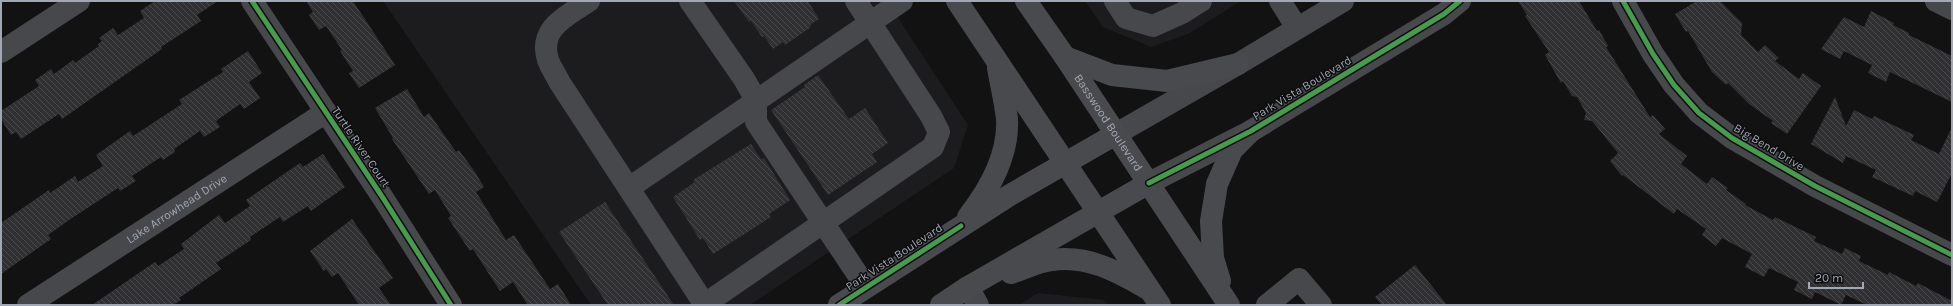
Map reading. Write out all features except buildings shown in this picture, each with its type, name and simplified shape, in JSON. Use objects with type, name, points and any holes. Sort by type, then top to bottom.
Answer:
[{"type":"main road","points":[[957,1],[1097,213],[1156,298]]},
{"type":"main road","name":"Basswood Boulevard","points":[[1026,1],[1065,57],[1228,304]]},
{"type":"main road","points":[[1065,57],[1112,75],[1167,81],[1238,64]]},
{"type":"main road","points":[[961,226],[984,196],[999,163],[1005,144],[1007,120],[997,61]]},
{"type":"main road","points":[[1228,304],[1213,258],[1211,221],[1217,184],[1232,150],[1250,131]]},
{"type":"main road","name":"Park Vista Boulevard","points":[[838,305],[1010,195],[1116,134]]},
{"type":"main road","name":"Park Vista Boulevard","points":[[941,305],[973,296],[1097,213],[1149,183]]},
{"type":"main road","points":[[973,296],[1052,260],[1076,260],[1103,265],[1156,298]]},
{"type":"street","points":[[1,52],[79,1]]},
{"type":"street","name":"Turtle River Court","points":[[252,1],[452,305]]},
{"type":"street","points":[[690,1],[744,79],[756,100],[756,122],[866,286]]},
{"type":"street","points":[[583,3],[554,24],[546,41],[548,60],[560,83],[705,304],[933,147],[939,132],[931,116],[856,1]]},
{"type":"street","points":[[629,188],[902,1]]},
{"type":"street","points":[[1115,1],[1126,18],[1153,26],[1189,4]]},
{"type":"street","points":[[1280,1],[1297,28]]},
{"type":"street","name":"Park Vista Boulevard","points":[[1116,134],[1238,64],[1343,1]]},
{"type":"street","name":"Park Vista Boulevard","points":[[1149,183],[1250,131],[1444,14],[1460,1]]},
{"type":"street","name":"Big Bend Drive","points":[[1623,1],[1653,54],[1674,85],[1699,113],[1732,138],[1815,186],[1952,255]]},
{"type":"street","points":[[1936,1],[1952,9]]},
{"type":"street","name":"Lake Arrowhead Drive","points":[[28,305],[326,112]]},
{"type":"street","points":[[1267,305],[1299,279],[1321,305]]},
{"type":"shaded area","points":[[383,1],[887,1],[968,125],[954,168],[750,305],[591,305]]},
{"type":"shaded area","points":[[1085,1],[1241,1],[1188,34],[1151,47],[1103,27]]},
{"type":"shaded area","points":[[1038,293],[1104,300],[1109,305],[1019,305]]},
{"type":"cycle path","points":[[252,1],[383,198],[451,305]]},
{"type":"cycle path","points":[[1149,183],[1251,131],[1444,14],[1460,1]]},
{"type":"cycle path","points":[[1623,1],[1653,54],[1674,85],[1699,113],[1732,138],[1815,186],[1952,255]]},
{"type":"cycle path","points":[[839,305],[961,226]]}]
